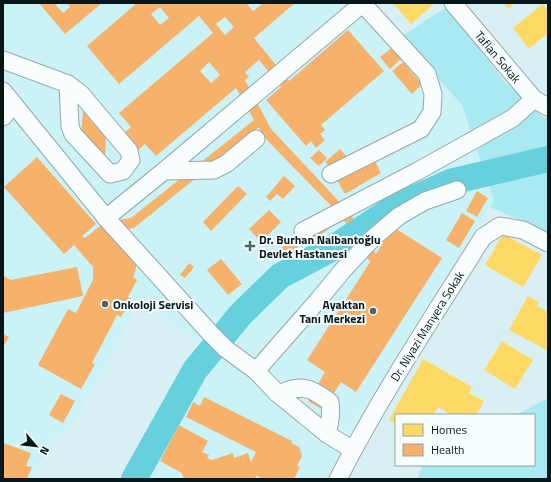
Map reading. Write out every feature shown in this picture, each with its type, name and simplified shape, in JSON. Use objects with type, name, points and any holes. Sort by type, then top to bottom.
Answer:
[{"type":"street","points":[[106,218],[362,3],[427,74],[433,94],[432,112],[421,129],[331,174]]},
{"type":"street","name":"Taflan Sokak","points":[[452,3],[541,103]]},
{"type":"street","points":[[3,60],[68,84],[81,94],[129,151],[131,160],[124,171],[110,174],[73,134],[70,126],[68,84]]},
{"type":"street","points":[[303,231],[416,172],[541,103]]},
{"type":"street","points":[[6,104],[106,218],[211,334],[226,348],[256,371],[278,394],[327,434],[353,450]]},
{"type":"street","points":[[164,170],[214,170],[226,164],[256,139]]},
{"type":"street","points":[[256,371],[320,298],[342,270],[373,238],[399,216],[425,201],[457,190]]},
{"type":"street","name":"Dr. Niyazi Manyera Sokak","points":[[338,479],[385,393],[483,237],[500,226],[523,230],[548,243]]},
{"type":"street","points":[[278,394],[292,389],[308,389],[330,402],[332,411],[327,434]]},
{"type":"shaded area","name":"Dr. Burhan Nalbantoğlu Devlet Hastanesi","points":[[3,3],[371,3],[462,105],[494,200],[359,415],[326,479],[127,479],[202,348],[141,299],[69,433],[54,434],[33,479],[3,479]]},
{"type":"shaded area","points":[[448,6],[504,81],[544,118],[548,118],[548,233],[490,207],[494,200],[462,105],[401,37]]},
{"type":"shaded area","points":[[548,398],[548,479],[417,479],[423,466],[535,466],[535,414],[518,414]]},
{"type":"building: Homes","points":[[393,3],[432,3],[434,4],[411,24]]},
{"type":"building: Homes","points":[[504,3],[515,3],[508,9]]},
{"type":"building: Homes","points":[[543,4],[548,11],[548,33],[529,49],[513,28]]},
{"type":"building: Homes","points":[[503,234],[542,255],[523,287],[485,265]]},
{"type":"building: Homes","points":[[528,296],[539,302],[537,306],[548,312],[548,351],[509,330]]},
{"type":"building: Homes","points":[[502,341],[533,360],[515,389],[484,370]]},
{"type":"building: Homes","points":[[423,359],[472,387],[469,393],[484,401],[477,414],[450,414],[438,407],[434,414],[395,414],[395,423],[389,420]]},
{"type":"building: Health","points":[[39,3],[54,3],[63,13],[70,7],[67,3],[102,3],[65,34]]},
{"type":"building: Health","points":[[137,3],[246,3],[253,11],[262,4],[261,3],[295,3],[254,38],[289,81],[348,30],[384,71],[321,125],[325,130],[320,134],[325,140],[316,148],[311,141],[306,146],[266,100],[281,87],[259,60],[245,72],[249,77],[245,80],[271,129],[349,212],[376,254],[393,227],[442,258],[356,392],[341,382],[323,410],[308,401],[325,372],[307,360],[370,262],[342,217],[263,136],[259,127],[134,228],[113,232],[135,260],[136,269],[133,277],[137,280],[128,297],[131,299],[121,317],[117,315],[92,363],[95,364],[81,389],[38,365],[68,309],[76,313],[93,280],[93,267],[74,245],[64,254],[4,187],[37,157],[96,224],[82,236],[85,238],[105,222],[131,218],[254,120],[236,88],[156,156],[145,144],[126,161],[111,144],[131,127],[119,113],[213,33],[199,16],[119,84],[87,46]],"holes":[[[160,7],[169,18],[160,25],[151,14]],[[225,17],[234,27],[225,35],[216,24]],[[209,62],[220,75],[211,83],[200,71]]]},
{"type":"building: Health","points":[[393,47],[402,58],[390,69],[380,57]]},
{"type":"building: Health","points":[[403,62],[422,84],[412,94],[392,71]]},
{"type":"building: Health","points":[[83,111],[106,138],[105,160],[81,135]]},
{"type":"building: Health","points":[[340,149],[346,156],[332,169],[325,162]]},
{"type":"building: Health","points":[[319,150],[327,158],[319,166],[310,158]]},
{"type":"building: Health","points":[[374,159],[381,173],[345,194],[337,180]]},
{"type":"building: Health","points":[[284,176],[295,186],[283,199],[277,194],[270,201],[266,197]]},
{"type":"building: Health","points":[[238,186],[247,194],[211,231],[203,222]]},
{"type":"building: Health","points":[[477,191],[488,198],[477,217],[466,211]]},
{"type":"building: Health","points":[[269,210],[281,222],[261,242],[249,229]]},
{"type":"building: Health","points":[[462,213],[475,221],[459,248],[446,240]]},
{"type":"building: Health","points":[[325,223],[329,229],[302,247],[298,241]]},
{"type":"building: Health","points":[[294,240],[298,247],[282,256],[278,250]]},
{"type":"building: Health","points":[[221,259],[242,284],[228,295],[207,270]]},
{"type":"building: Health","points":[[189,263],[194,267],[185,278],[180,275]]},
{"type":"building: Health","points":[[77,267],[83,296],[3,313],[3,276],[11,280]]},
{"type":"building: Health","points":[[3,334],[9,337],[3,347]]},
{"type":"building: Health","points":[[61,394],[75,401],[63,423],[49,415]]},
{"type":"building: Health","points":[[204,397],[292,441],[291,443],[299,447],[302,456],[297,466],[300,467],[294,479],[263,479],[255,475],[257,479],[184,479],[182,473],[160,461],[179,425],[208,441],[202,452],[209,455],[207,458],[212,460],[233,453],[234,458],[248,453],[251,462],[256,452],[186,417],[193,402],[200,406]]},
{"type":"building: Health","points":[[3,443],[31,453],[26,466],[32,467],[27,479],[3,478]]},
{"type":"waterway","points":[[134,479],[195,370],[241,314],[280,276],[333,248],[395,207],[450,182],[548,159]]},
{"type":"place","name":"Dr. Burhan Nalbantoğlu Devlet Hastanesi","points":[[250,246]]},
{"type":"place","name":"Onkoloji Servisi","points":[[105,304]]},
{"type":"place","name":"Ayaktan Tanı Merkezi","points":[[373,311]]}]
